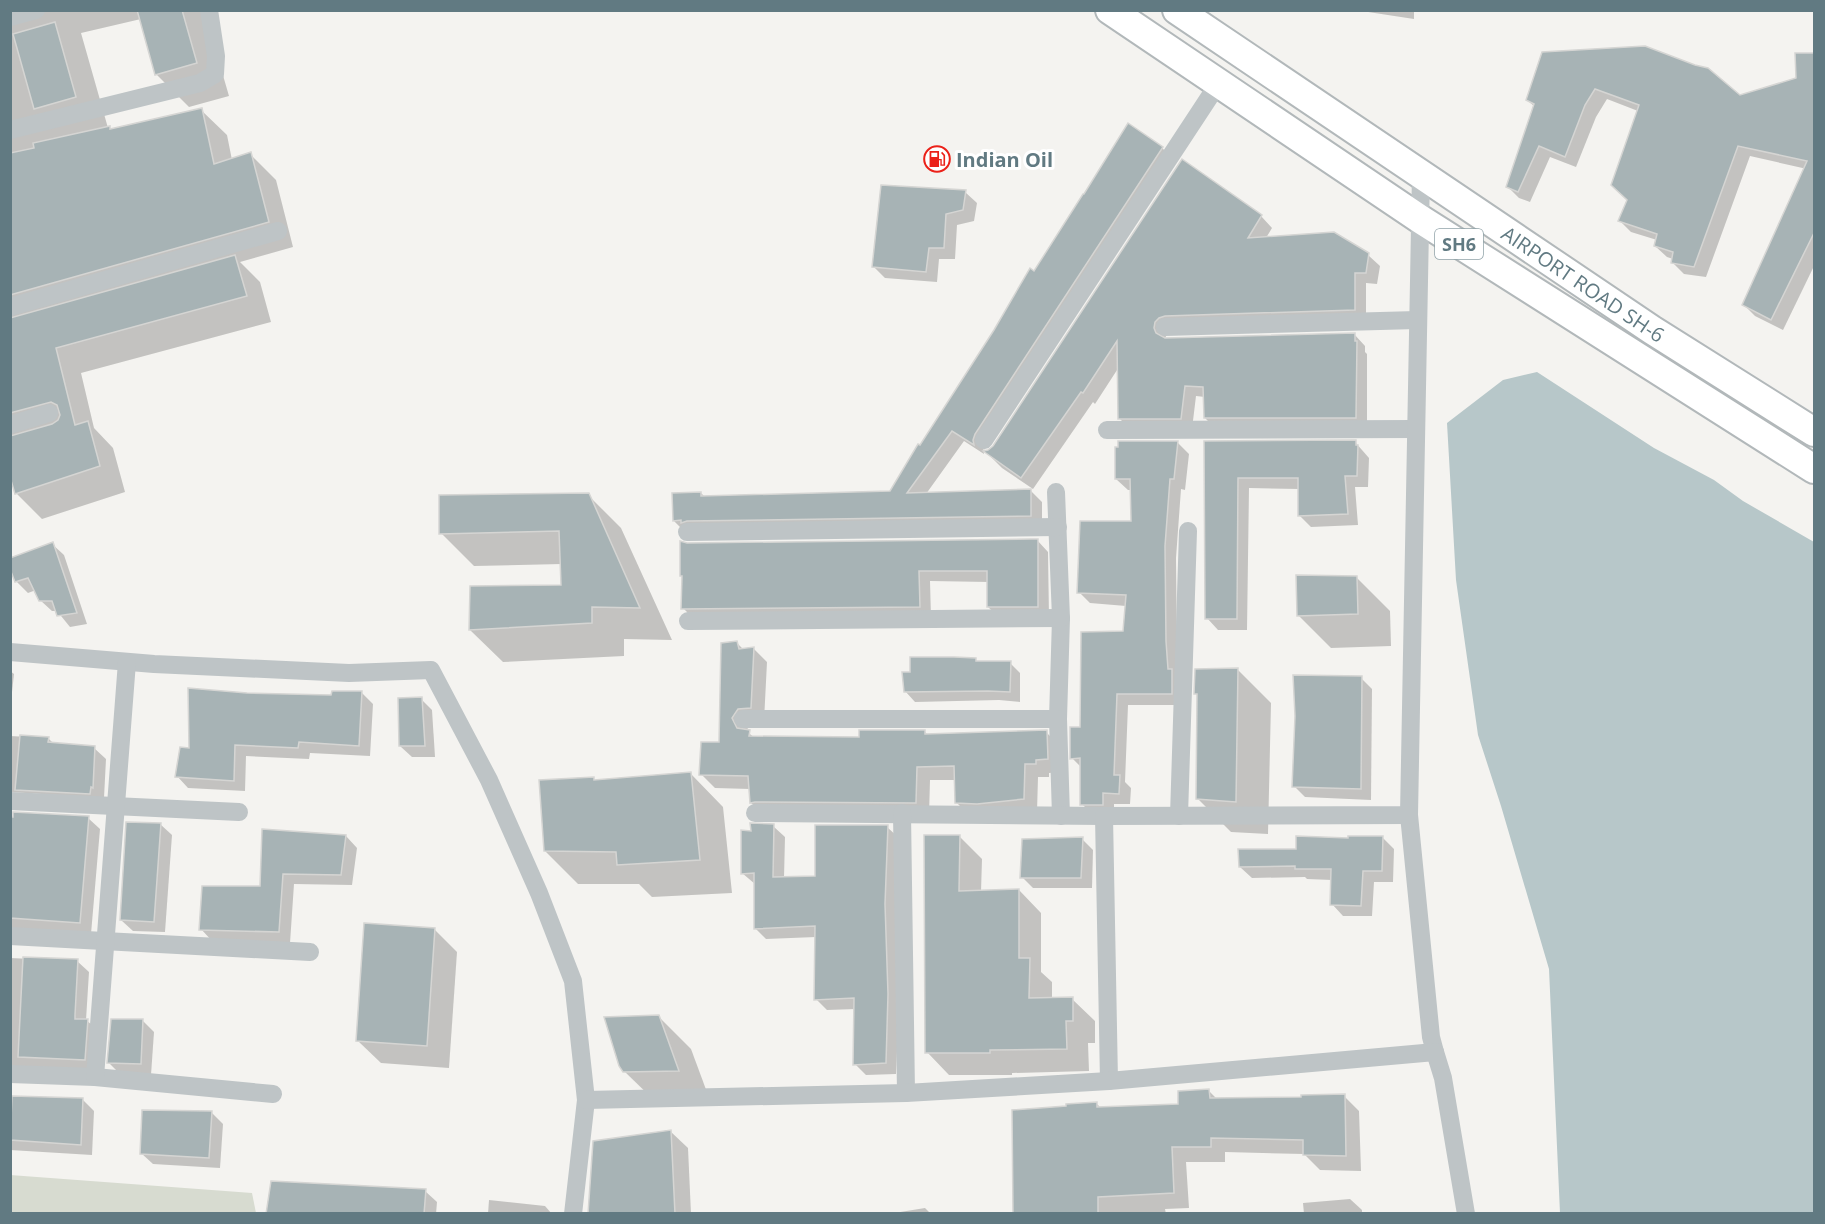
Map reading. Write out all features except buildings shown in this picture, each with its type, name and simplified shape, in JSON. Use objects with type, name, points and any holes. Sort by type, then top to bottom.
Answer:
[{"type":"main road","name":"SH6","points":[[1110,10],[1420,219],[1815,469]]},
{"type":"main road","name":"AIRPORT ROAD SH-6","points":[[1177,10],[1652,330],[1815,432]]},
{"type":"street","points":[[10,17],[36,10]]},
{"type":"street","points":[[10,130],[200,83],[215,74],[216,56],[209,10]]},
{"type":"street","points":[[984,440],[1218,84]]},
{"type":"street","points":[[1421,174],[1408,815],[1431,1037],[1443,1078],[1466,1214]]},
{"type":"street","points":[[10,307],[278,231]]},
{"type":"street","points":[[1166,327],[1417,321]]},
{"type":"street","points":[[10,425],[49,413]]},
{"type":"street","points":[[1107,430],[1415,429]]},
{"type":"street","points":[[1056,492],[1061,618],[1058,719],[1061,816]]},
{"type":"street","points":[[687,532],[1058,527]]},
{"type":"street","points":[[1179,816],[1188,531]]},
{"type":"street","points":[[688,621],[1061,618]]},
{"type":"street","points":[[10,652],[127,662],[349,673],[431,670],[489,780],[539,893],[573,981],[586,1100],[573,1214]]},
{"type":"street","points":[[94,1077],[127,662]]},
{"type":"street","points":[[744,719],[1058,719]]},
{"type":"street","points":[[10,801],[239,812]]},
{"type":"street","points":[[755,813],[1061,816],[1408,815]]},
{"type":"street","points":[[902,813],[906,1093]]},
{"type":"street","points":[[1104,816],[1109,1081]]},
{"type":"street","points":[[10,936],[310,952]]},
{"type":"street","points":[[586,1100],[906,1093],[1109,1081],[1435,1052]]},
{"type":"street","points":[[10,1074],[94,1077],[273,1094]]},
{"type":"shaded area","points":[[1537,372],[1654,448],[1714,480],[1743,501],[1814,542],[1814,1213],[1560,1213],[1549,969],[1478,735],[1456,580],[1447,423],[1503,380]]},
{"type":"shaded area","points":[[10,1175],[252,1193],[256,1213],[11,1213]]},
{"type":"place","name":"Indian Oil","points":[[937,159]]}]
